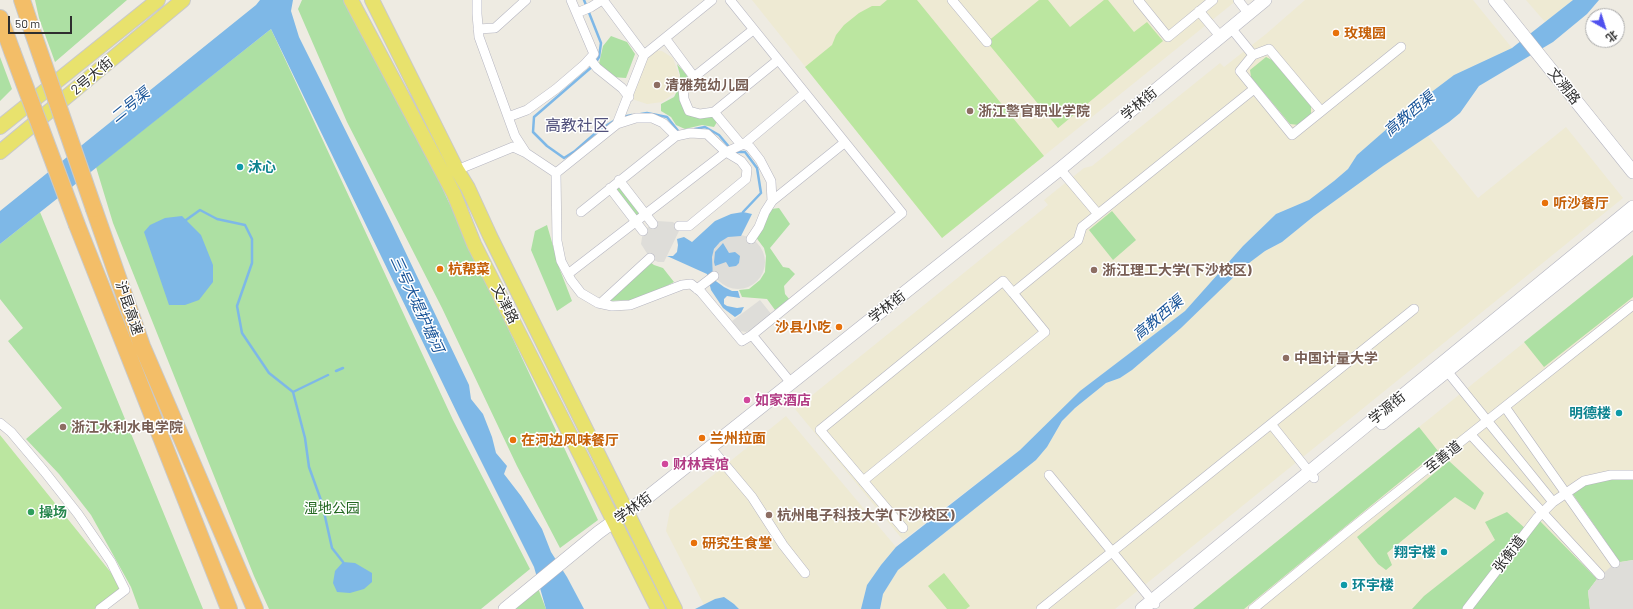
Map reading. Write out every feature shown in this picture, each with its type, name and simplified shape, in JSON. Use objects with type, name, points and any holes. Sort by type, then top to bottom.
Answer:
[{"type":"highway","name":"沪昆高速","points":[[22,0],[142,346],[255,609]]},
{"type":"highway","name":"沪昆高速","points":[[0,18],[77,225],[229,609]]},
{"type":"main road","name":"2号大街","points":[[0,127],[158,0]]},
{"type":"main road","name":"2号大街","points":[[0,152],[183,0]]},
{"type":"main road","name":"文津路","points":[[351,0],[454,194],[474,244],[658,609]]},
{"type":"main road","name":"文津路","points":[[372,0],[457,170],[468,188],[490,236],[675,608]]},
{"type":"main road","name":"学林街","points":[[508,606],[568,557],[628,512],[1060,170],[1264,0]]},
{"type":"main road","name":"文溯路","points":[[1495,0],[1633,172]]},
{"type":"main road","name":"学源街","points":[[1142,609],[1153,605],[1312,475],[1633,207]]},
{"type":"main road","name":"学源街","points":[[1312,475],[1447,372],[1633,222]]},
{"type":"street","points":[[477,0],[476,14],[479,37],[515,136],[526,153]]},
{"type":"street","points":[[478,29],[495,28],[526,0]]},
{"type":"street","points":[[508,117],[526,110],[584,66],[592,62],[594,54],[579,12],[570,0]]},
{"type":"street","points":[[579,12],[602,0],[644,55]]},
{"type":"street","points":[[617,124],[621,112],[629,97],[644,55],[712,0]]},
{"type":"street","points":[[556,173],[558,241],[561,261],[581,293],[601,303],[612,306],[630,305],[682,285],[691,284],[742,341],[752,335],[902,213],[730,0]]},
{"type":"street","points":[[952,0],[987,42]]},
{"type":"street","points":[[1138,0],[1168,37],[1213,0]]},
{"type":"street","points":[[1238,0],[1248,13]]},
{"type":"street","points":[[1200,11],[1220,36]]},
{"type":"street","points":[[1231,28],[1253,56]]},
{"type":"street","points":[[753,30],[694,77],[683,89],[684,99],[689,111],[700,114],[714,112],[778,60]]},
{"type":"street","points":[[665,38],[694,77]]},
{"type":"street","points":[[1321,111],[1269,49],[1253,56],[1240,71],[1292,135],[1401,47]]},
{"type":"street","points":[[592,62],[622,88],[629,97]]},
{"type":"street","points":[[1013,293],[1078,240],[1082,227],[1254,89]]},
{"type":"street","points":[[568,274],[726,152],[740,145],[805,93]]},
{"type":"street","points":[[714,112],[740,145]]},
{"type":"street","points":[[556,173],[617,124],[636,118],[652,118],[663,123],[676,136]]},
{"type":"street","points":[[581,212],[619,180],[676,136],[690,133],[707,134],[726,152],[741,161],[747,169],[746,180],[689,226],[679,226]]},
{"type":"street","points":[[751,239],[772,201],[844,143]]},
{"type":"street","points":[[740,145],[750,147],[760,160],[772,181],[772,201]]},
{"type":"street","points":[[457,170],[513,147],[526,153],[556,173]]},
{"type":"street","points":[[1060,170],[1098,214]]},
{"type":"street","points":[[619,180],[653,224]]},
{"type":"street","points":[[610,188],[643,231]]},
{"type":"street","points":[[601,303],[650,258]]},
{"type":"street","points":[[697,289],[714,276]]},
{"type":"street","points":[[863,481],[1045,332],[1003,281],[820,430],[863,481],[903,528]]},
{"type":"street","name":"至善道","points":[[1253,609],[1347,532],[1633,305]]},
{"type":"street","points":[[1040,609],[1414,309]]},
{"type":"street","points":[[752,335],[791,383]]},
{"type":"street","points":[[1447,372],[1553,502]]},
{"type":"street","points":[[1505,408],[1615,563]]},
{"type":"street","points":[[0,422],[11,432],[44,471],[78,514],[111,562],[125,590],[100,609]]},
{"type":"street","points":[[1271,424],[1312,475]]},
{"type":"street","points":[[1471,434],[1541,513],[1600,575]]},
{"type":"street","points":[[710,447],[752,497],[783,545],[805,572]]},
{"type":"street","points":[[1049,475],[1112,551],[1153,605]]},
{"type":"street","name":"张衡道","points":[[1467,609],[1541,513],[1564,493],[1584,481],[1610,476],[1633,475]]},
{"type":"shaded area","name":"浙江警官职业学院","points":[[752,0],[1237,0],[942,238]]},
{"type":"shaded area","name":"浙江理工大学(下沙校区)","points":[[1305,0],[1473,0],[1512,48],[1454,75],[1413,106],[1357,155],[1348,169],[1334,181],[1309,200],[1276,214],[1243,246],[1185,311],[1080,391],[1020,450],[903,540],[795,409],[1048,205],[1044,200],[1084,168],[1092,166],[1220,63],[1224,67],[1266,34]]},
{"type":"shaded area","points":[[1526,0],[1573,0],[1545,22]]},
{"type":"shaded area","name":"清雅苑幼儿园","points":[[650,50],[662,51],[673,58],[679,76],[675,93],[662,102],[647,104],[632,99]]},
{"type":"shaded area","name":"中国计量大学","points":[[1566,127],[1623,198],[1115,609],[880,609],[883,594],[898,570],[1036,460],[1047,447],[1062,421],[1075,408],[1106,383],[1120,378],[1132,370],[1181,328],[1245,266],[1265,251],[1282,242],[1314,216],[1383,166],[1428,136],[1478,198]]},
{"type":"shaded area","points":[[657,221],[673,222],[679,226],[679,231],[664,262],[658,262],[650,258],[641,244],[643,231]]},
{"type":"shaded area","points":[[738,235],[748,237],[757,243],[763,252],[765,262],[763,272],[757,281],[748,287],[738,289],[728,287],[719,281],[713,272],[711,262],[713,252],[719,243],[728,237]]},
{"type":"shaded area","points":[[1633,255],[1633,609],[1193,609],[1419,427]]},
{"type":"shaded area","points":[[760,300],[772,315],[752,330],[746,332],[740,331],[732,321]]},
{"type":"shaded area","name":"杭州电子科技大学(下沙校区)","points":[[786,416],[896,547],[867,585],[861,609],[739,609],[734,604],[715,599],[704,605],[666,531],[670,510]]},
{"type":"shaded area","points":[[1633,560],[1633,609],[1590,609],[1588,591],[1597,579],[1615,563]]},
{"type":"green space","points":[[35,0],[127,0],[55,62],[39,18]]},
{"type":"green space","points":[[302,0],[354,0],[598,520],[560,548],[517,466],[442,308],[347,122],[298,9]]},
{"type":"green space","points":[[887,0],[917,0],[1044,156],[942,238],[805,67],[832,45],[836,35],[844,25],[859,13],[872,6],[880,6]]},
{"type":"green space","points":[[1039,0],[1048,0],[1070,27],[1104,0],[1108,0],[1134,32],[1147,22],[1163,41],[1058,128],[987,42]]},
{"type":"green space","name":"湿地公园","points":[[271,29],[453,420],[530,569],[481,609],[269,609],[254,576],[113,223],[96,167]]},
{"type":"green space","points":[[611,36],[627,42],[635,54],[626,78],[612,77],[598,68],[603,46]]},
{"type":"green space","points":[[0,57],[12,89],[0,101]]},
{"type":"green space","points":[[1266,57],[1272,60],[1311,106],[1311,115],[1299,125],[1290,124],[1251,77],[1250,70]]},
{"type":"green space","points":[[677,64],[686,74],[692,85],[687,92],[689,105],[698,111],[713,115],[717,122],[714,127],[702,125],[685,129],[676,125],[671,117],[661,111],[661,104],[674,97],[679,87],[680,75]]},
{"type":"green space","points":[[619,185],[640,213],[635,218],[613,189]]},
{"type":"green space","points":[[779,208],[790,224],[770,248],[783,267],[789,268],[795,274],[784,286],[785,294],[790,300],[775,310],[767,299],[742,297],[739,290],[749,289],[760,280],[765,272],[766,256],[764,248],[755,236],[771,209]]},
{"type":"green space","points":[[1112,211],[1136,240],[1113,260],[1089,230]]},
{"type":"green space","points":[[40,212],[203,609],[139,609],[131,587],[91,515],[59,474],[26,439],[62,408],[8,341],[23,328],[0,299],[0,244]]},
{"type":"green space","points":[[547,225],[560,270],[572,301],[557,311],[531,250],[535,231]]},
{"type":"green space","points":[[1633,255],[1633,297],[1544,367],[1524,342]]},
{"type":"green space","points":[[650,262],[663,268],[674,282],[653,293],[631,300],[608,301]]},
{"type":"green space","points":[[1419,427],[1438,451],[1244,609],[1193,609]]},
{"type":"green space","name":"操场","points":[[0,435],[125,590],[100,609],[0,609]]},
{"type":"green space","points":[[1449,461],[1484,493],[1475,510],[1455,497],[1387,553],[1392,565],[1386,570],[1378,564],[1357,537]]},
{"type":"green space","points":[[1633,475],[1633,560],[1620,562],[1570,490],[1584,481]]},
{"type":"green space","points":[[1507,512],[1527,530],[1537,518],[1597,579],[1588,591],[1590,609],[1412,609],[1424,596],[1495,540],[1485,522]]},
{"type":"green space","points":[[944,573],[970,606],[966,609],[947,609],[928,586]]},
{"type":"green space","points":[[536,583],[546,609],[504,609]]},
{"type":"water","name":"三号大堤护塘河","points":[[260,0],[293,0],[291,11],[299,37],[393,226],[469,385],[471,399],[483,414],[492,437],[496,453],[507,466],[504,474],[521,496],[542,529],[551,552],[567,577],[584,609],[546,609],[534,567],[459,417],[271,29],[0,244],[0,211],[256,5]]},
{"type":"water","name":"高教西渠","points":[[1573,0],[1599,0],[1592,8],[1585,8],[1585,16],[1553,42],[1479,86],[1460,113],[1449,122],[1383,166],[1314,216],[1282,242],[1265,251],[1245,266],[1181,328],[1132,370],[1120,378],[1106,383],[1075,408],[1062,421],[1047,447],[1036,460],[898,570],[883,594],[880,609],[861,609],[867,585],[896,547],[1020,450],[1080,391],[1185,311],[1243,246],[1276,214],[1309,200],[1334,181],[1348,169],[1357,155],[1413,106],[1454,75],[1512,48]]},
{"type":"water","points":[[743,212],[752,214],[741,236],[728,237],[720,242],[714,249],[712,257],[713,279],[732,291],[738,291],[740,298],[727,296],[724,299],[724,304],[727,306],[737,308],[744,307],[741,313],[735,317],[723,308],[711,290],[707,274],[667,256],[673,256],[677,252],[677,239],[684,237],[692,242],[715,221],[731,214]]},
{"type":"water","points":[[182,216],[201,235],[213,265],[213,282],[199,300],[185,305],[169,305],[144,232],[150,225],[165,218]]},
{"type":"water","points":[[723,243],[729,253],[735,252],[740,256],[739,263],[736,266],[729,267],[726,262],[715,266],[715,252]]},
{"type":"water","points":[[343,562],[355,563],[372,573],[372,582],[364,589],[350,593],[337,592],[333,583],[335,571]]},
{"type":"water","points":[[724,597],[739,609],[695,609],[715,599]]},
{"type":"waterway","points":[[584,0],[601,43],[599,57],[594,65],[534,117],[533,132],[547,146],[564,158],[575,151],[599,130],[617,119]]},
{"type":"waterway","points":[[641,114],[647,113],[667,117],[680,132]]},
{"type":"waterway","points":[[622,117],[632,115]]},
{"type":"waterway","points":[[695,129],[705,127],[719,135],[730,148]]},
{"type":"waterway","points":[[735,152],[745,152],[757,168],[761,193],[743,212]]},
{"type":"waterway","points":[[186,220],[200,210],[217,219],[245,225],[252,239],[252,263],[237,306],[242,333],[269,373],[293,392],[305,438],[309,467],[322,503],[332,548],[343,562]]},
{"type":"waterway","points":[[336,371],[343,368]]},
{"type":"waterway","points":[[293,392],[328,375]]},
{"type":"place","name":"玫瑰园","points":[[1336,33]]},
{"type":"place","name":"清雅苑幼儿园","points":[[657,85]]},
{"type":"place","name":"浙江警官职业学院","points":[[970,111]]},
{"type":"place","name":"沐心","points":[[240,167]]},
{"type":"place","name":"听沙餐厅","points":[[1545,203]]},
{"type":"place","name":"杭帮菜","points":[[440,269]]},
{"type":"place","name":"浙江理工大学(下沙校区)","points":[[1094,270]]},
{"type":"place","name":"沙县小吃","points":[[839,327]]},
{"type":"place","name":"中国计量大学","points":[[1286,358]]},
{"type":"place","name":"如家酒店","points":[[747,400]]},
{"type":"place","name":"明德楼","points":[[1619,413]]},
{"type":"place","name":"浙江水利水电学院","points":[[63,427]]},
{"type":"place","name":"兰州拉面","points":[[702,438]]},
{"type":"place","name":"在河边风味餐厅","points":[[513,440]]},
{"type":"place","name":"财林宾馆","points":[[665,464]]},
{"type":"place","name":"操场","points":[[31,512]]},
{"type":"place","name":"杭州电子科技大学(下沙校区)","points":[[769,515]]},
{"type":"place","name":"研究生食堂","points":[[694,543]]},
{"type":"place","name":"翔宇楼","points":[[1444,552]]},
{"type":"place","name":"环宇楼","points":[[1344,585]]},
{"type":"district","name":"高教社区","points":[[577,126]]},
{"type":"water label","name":"二号渠","points":[[130,105]]}]
